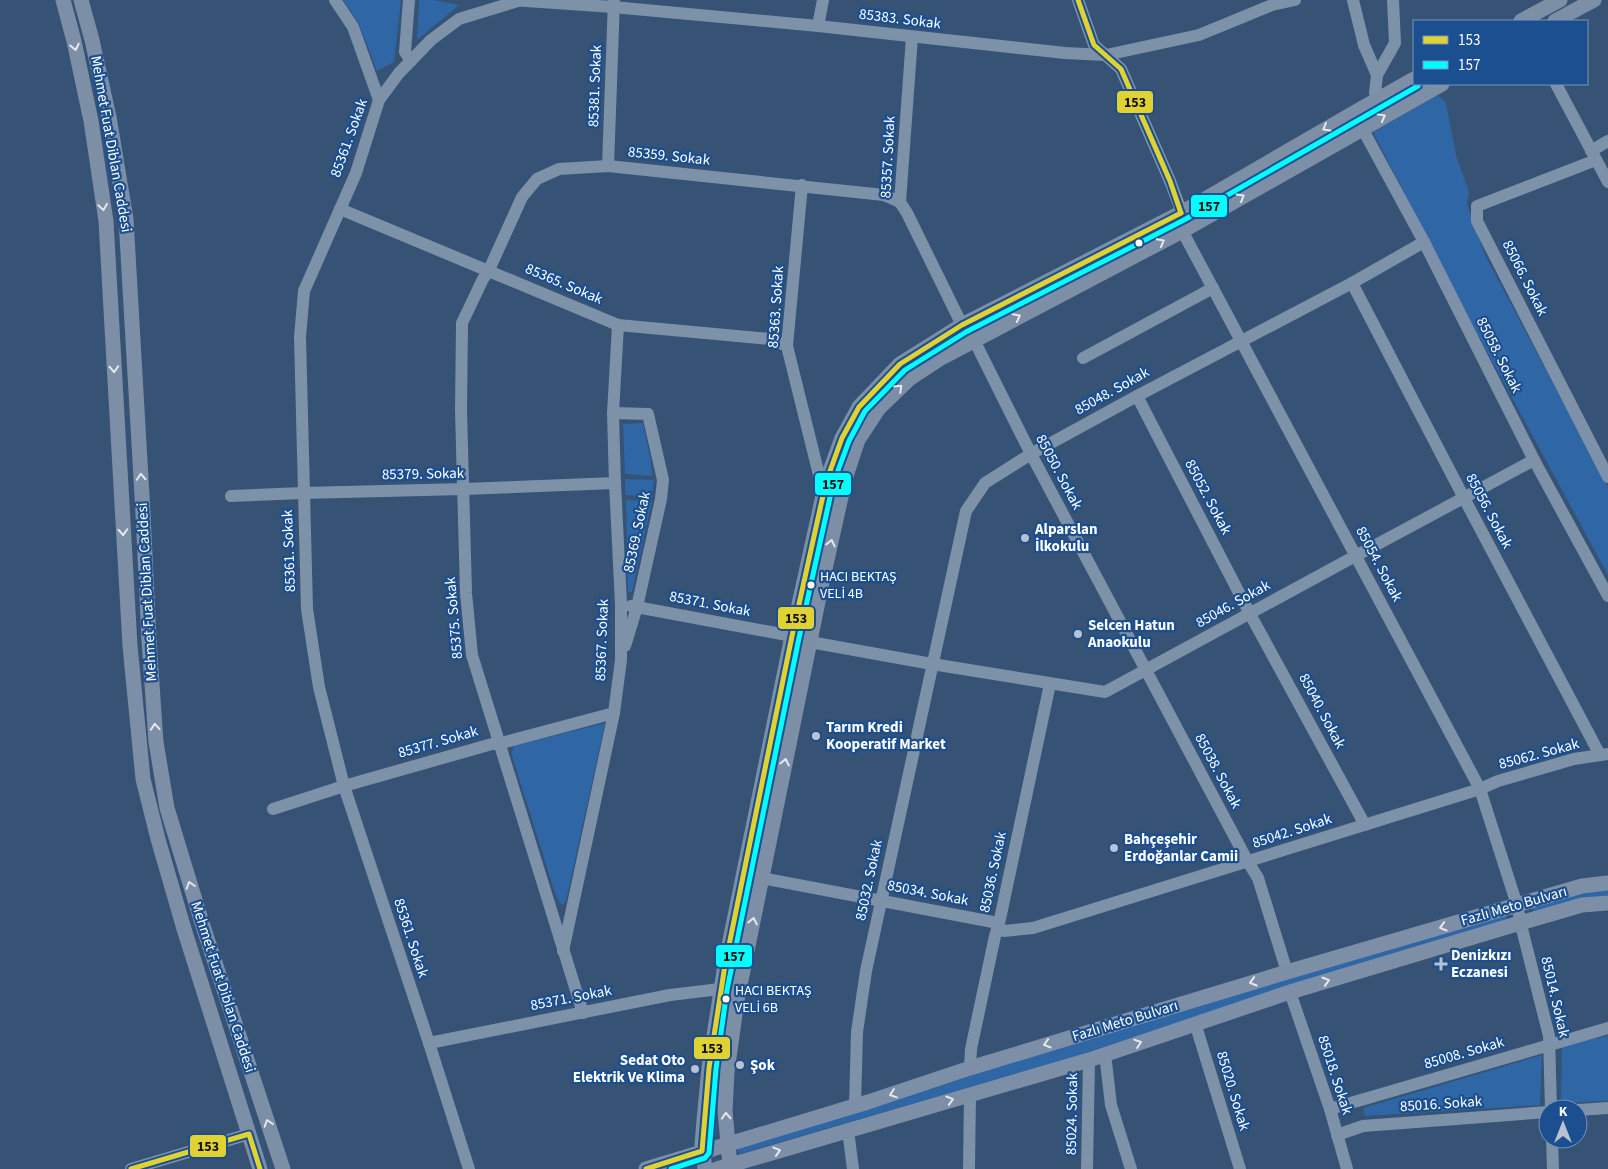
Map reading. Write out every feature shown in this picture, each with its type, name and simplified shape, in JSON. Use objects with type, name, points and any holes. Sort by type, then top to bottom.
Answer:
[{"type":"main road","name":"Mehmet Fuat Diblan Caddesi","points":[[63,0],[74,40],[91,121],[106,221],[130,646],[143,778],[158,839],[184,928],[260,1169]]},
{"type":"main road","name":"Mehmet Fuat Diblan Caddesi","points":[[82,0],[109,117],[126,219],[151,677],[156,742],[167,808],[202,923],[283,1169]]},
{"type":"main road","points":[[1524,20],[1560,0]]},
{"type":"main road","points":[[1557,20],[1594,0]]},
{"type":"main road","points":[[705,1169],[702,1151],[708,1078],[720,989],[792,636],[826,482],[842,438],[859,407],[900,364],[962,325],[1181,213],[1413,80]]},
{"type":"main road","points":[[726,1168],[728,1144],[725,1111],[727,1072],[737,1000],[810,642],[846,479],[858,440],[879,408],[909,379],[941,358],[1184,230],[1440,85]]},
{"type":"main road","name":"Fazlı Meto Bulvarı","points":[[646,1169],[1287,972],[1582,886],[1608,883]]},
{"type":"main road","name":"Fazlı Meto Bulvarı","points":[[726,1168],[848,1130],[1089,1060],[1290,992],[1582,905],[1608,902]]},
{"type":"street","points":[[335,0],[353,27],[380,100]]},
{"type":"street","points":[[409,0],[405,52],[410,61]]},
{"type":"street","name":"85361. Sokak","points":[[469,1169],[344,786],[319,687],[307,609],[300,337],[304,291],[356,173],[380,100],[410,61],[430,40],[459,19],[515,0]]},
{"type":"street","name":"85383. Sokak","points":[[515,0],[614,4],[1065,53],[1106,55],[1199,35],[1271,3],[1295,0]]},
{"type":"street","points":[[818,26],[823,0]]},
{"type":"street","name":"85054. Sokak","points":[[1078,0],[1094,46],[1121,69],[1170,181],[1179,205],[1185,236],[1480,789],[1518,905],[1520,923]]},
{"type":"street","points":[[1353,0],[1364,45],[1377,75]]},
{"type":"street","points":[[1377,99],[1375,93],[1377,75],[1394,43],[1393,0]]},
{"type":"street","name":"85381. Sokak","points":[[608,166],[614,4]]},
{"type":"street","name":"85357. Sokak","points":[[912,37],[900,202],[962,325]]},
{"type":"street","points":[[1557,85],[1608,182]]},
{"type":"street","name":"85058. Sokak","points":[[1362,128],[1424,242],[1534,460],[1608,596]]},
{"type":"street","points":[[1594,155],[1608,141]]},
{"type":"street","name":"85066. Sokak","points":[[1594,155],[1477,206],[1477,221],[1608,477]]},
{"type":"street","name":"85359. Sokak","points":[[489,270],[522,197],[537,179],[560,169],[608,166],[884,195],[900,202]]},
{"type":"street","name":"85363. Sokak","points":[[802,185],[787,346],[820,479],[826,482]]},
{"type":"street","name":"85365. Sokak","points":[[340,209],[618,325],[770,339],[787,346]]},
{"type":"street","name":"85048. Sokak","points":[[932,664],[966,511],[985,483],[1031,454],[1136,396],[1424,242]]},
{"type":"street","name":"85375. Sokak","points":[[489,270],[462,323],[461,410],[466,593],[472,655],[498,744],[583,1013]]},
{"type":"street","name":"85056. Sokak","points":[[1352,282],[1464,498],[1604,754]]},
{"type":"street","points":[[1083,358],[1213,288]]},
{"type":"street","name":"85367. Sokak","points":[[563,952],[614,713],[621,660],[621,604],[615,483],[614,413],[618,325]]},
{"type":"street","name":"85050. Sokak","points":[[974,340],[1031,454],[1146,670]]},
{"type":"street","name":"85052. Sokak","points":[[1136,396],[1250,614]]},
{"type":"street","name":"85369. Sokak","points":[[614,413],[648,414],[663,480],[661,499],[637,606],[621,660]]},
{"type":"street","name":"85046. Sokak","points":[[810,642],[1105,692],[1534,460]]},
{"type":"street","name":"85379. Sokak","points":[[231,496],[615,483]]},
{"type":"street","name":"85371. Sokak","points":[[621,604],[792,636]]},
{"type":"street","name":"85040. Sokak","points":[[1250,614],[1365,824]]},
{"type":"street","name":"85032. Sokak","points":[[855,1106],[857,1032],[866,971],[932,664]]},
{"type":"street","name":"85038. Sokak","points":[[1146,670],[1258,878],[1287,972]]},
{"type":"street","name":"85036. Sokak","points":[[970,1068],[971,1049],[1050,684]]},
{"type":"street","name":"85377. Sokak","points":[[273,809],[344,786],[492,744],[614,713]]},
{"type":"street","name":"85062. Sokak","points":[[1480,789],[1574,760],[1604,754]]},
{"type":"street","name":"85042. Sokak","points":[[998,926],[1004,931],[1033,928],[1480,789]]},
{"type":"street","name":"85034. Sokak","points":[[762,878],[993,922],[998,926]]},
{"type":"street","name":"85014. Sokak","points":[[1520,923],[1549,1036],[1551,1099]]},
{"type":"street","name":"85371. Sokak","points":[[429,1043],[670,995],[720,989]]},
{"type":"street","name":"85018. Sokak","points":[[1290,992],[1330,1109],[1347,1169]]},
{"type":"street","name":"85020. Sokak","points":[[1195,1023],[1240,1169]]},
{"type":"street","name":"85008. Sokak","points":[[1330,1109],[1608,1028]]},
{"type":"street","points":[[1105,1054],[1112,1105],[1131,1169]]},
{"type":"street","name":"85024. Sokak","points":[[1087,1169],[1089,1060]]},
{"type":"street","points":[[969,1169],[970,1094]]},
{"type":"street","points":[[1588,1109],[1608,1108]]},
{"type":"street","name":"85016. Sokak","points":[[1337,1135],[1363,1126],[1538,1113]]},
{"type":"street","points":[[848,1130],[852,1169]]},
{"type":"street","points":[[130,1169],[249,1134]]},
{"type":"street","points":[[1552,1149],[1553,1169]]},
{"type":"shaded area","points":[[343,0],[401,0],[394,62],[377,71],[359,24]]},
{"type":"shaded area","points":[[419,0],[433,0],[459,5],[417,40]]},
{"type":"shaded area","points":[[1417,85],[1426,85],[1206,211],[1201,208]]},
{"type":"shaded area","points":[[1438,95],[1446,103],[1456,155],[1469,192],[1467,204],[1485,255],[1608,487],[1608,575],[1465,311],[1373,132]]},
{"type":"shaded area","points":[[1165,230],[1168,232],[1013,312],[867,413],[734,982],[717,1101],[716,1136],[710,1136],[712,1101],[729,981],[815,558],[834,475],[846,442],[864,410],[903,370],[938,346]]},
{"type":"shaded area","points":[[643,423],[652,476],[625,474],[623,424]]},
{"type":"shaded area","points":[[625,479],[654,480],[652,497],[625,495]]},
{"type":"shaded area","points":[[626,500],[652,501],[632,592],[628,592]]},
{"type":"shaded area","points":[[605,723],[566,901],[562,905],[556,896],[512,756],[513,746]]},
{"type":"shaded area","points":[[1608,890],[1608,895],[1573,900],[1534,912],[1531,907],[1572,895]]},
{"type":"shaded area","points":[[1506,915],[1507,920],[1271,991],[1077,1056],[739,1154],[737,1147],[858,1112],[1072,1043]]},
{"type":"shaded area","points":[[1608,1036],[1608,1101],[1588,1102],[1588,1099],[1561,1099],[1562,1045]]},
{"type":"shaded area","points":[[1542,1055],[1540,1099],[1538,1099],[1538,1105],[1365,1116],[1363,1108]]},
{"type":"transit line","name":"153","points":[[1078,0],[1094,45],[1121,69],[1170,181],[1181,213]]},
{"type":"transit line","name":"157","points":[[671,1169],[705,1158],[709,1153],[716,1069],[727,990],[799,638],[833,484],[849,441],[865,411],[905,370],[966,332],[1184,220],[1418,86]]},
{"type":"transit line","name":"153","points":[[646,1169],[702,1151],[709,1068],[725,965],[792,636],[826,482],[842,438],[859,407],[900,364],[962,325],[1181,213]]},
{"type":"transit line","name":"153","points":[[131,1169],[249,1134],[260,1169]]},
{"type":"place","name":"Alparslan İlkokulu","points":[[1025,538]]},
{"type":"place","name":"HACI BEKTAŞ VELİ 4B","points":[[811,585]]},
{"type":"place","name":"Selcen Hatun Anaokulu","points":[[1078,634]]},
{"type":"place","name":"Tarım Kredi Kooperatif Market","points":[[816,736]]},
{"type":"place","name":"Bahçeşehir Erdoğanlar Camii","points":[[1114,848]]},
{"type":"place","name":"Denizkızı Eczanesi","points":[[1441,964]]},
{"type":"place","name":"HACI BEKTAŞ VELİ 6B","points":[[726,999]]},
{"type":"place","name":"Şok","points":[[740,1065]]},
{"type":"place","name":"Sedat Oto Elektrik Ve Klima","points":[[695,1069]]}]
